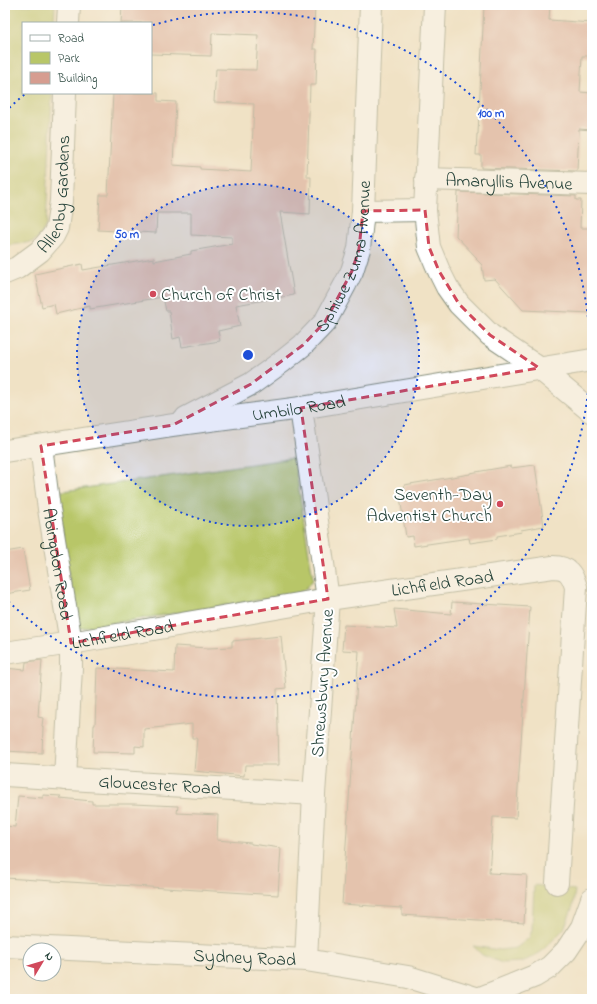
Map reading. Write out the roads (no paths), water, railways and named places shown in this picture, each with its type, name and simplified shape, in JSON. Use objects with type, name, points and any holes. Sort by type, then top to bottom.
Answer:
[{"type":"street","points":[[68,22],[69,5]]},
{"type":"street","name":"Sphiwe Zuma Avenue","points":[[173,425],[251,384],[303,345],[325,322],[345,285],[359,249],[363,211],[371,5]]},
{"type":"street","points":[[435,5],[425,210],[430,247],[439,271],[459,304],[490,335],[539,368],[592,412]]},
{"type":"street","name":"Allenby Gardens","points":[[5,273],[17,268],[40,251],[53,236],[57,228],[60,201],[65,94]]},
{"type":"street","name":"Amaryllis Avenue","points":[[426,179],[592,184]]},
{"type":"street","points":[[363,211],[425,210]]},
{"type":"street","name":"Umbilo Road","points":[[5,451],[173,425],[301,408],[592,360]]},
{"type":"street","name":"Shrewsbury Avenue","points":[[301,408],[328,599],[314,794],[306,960]]},
{"type":"street","name":"Abingdon Road","points":[[41,446],[71,643],[65,778]]},
{"type":"street","name":"Lichfield Road","points":[[5,653],[328,599],[553,567],[560,567],[568,570],[574,578],[576,587],[557,883]]},
{"type":"street","name":"Gloucester Road","points":[[5,775],[314,794]]},
{"type":"street","points":[[478,999],[535,976],[550,967],[566,951],[582,927],[592,899]]},
{"type":"street","name":"Sydney Road","points":[[5,946],[306,960],[408,976],[478,999]]},
{"type":"street","points":[[408,976],[441,999]]},
{"type":"place","name":"Church of Christ","points":[[153,294]]},
{"type":"place","name":"Seventh-Day Adventist Church","points":[[500,504]]}]
